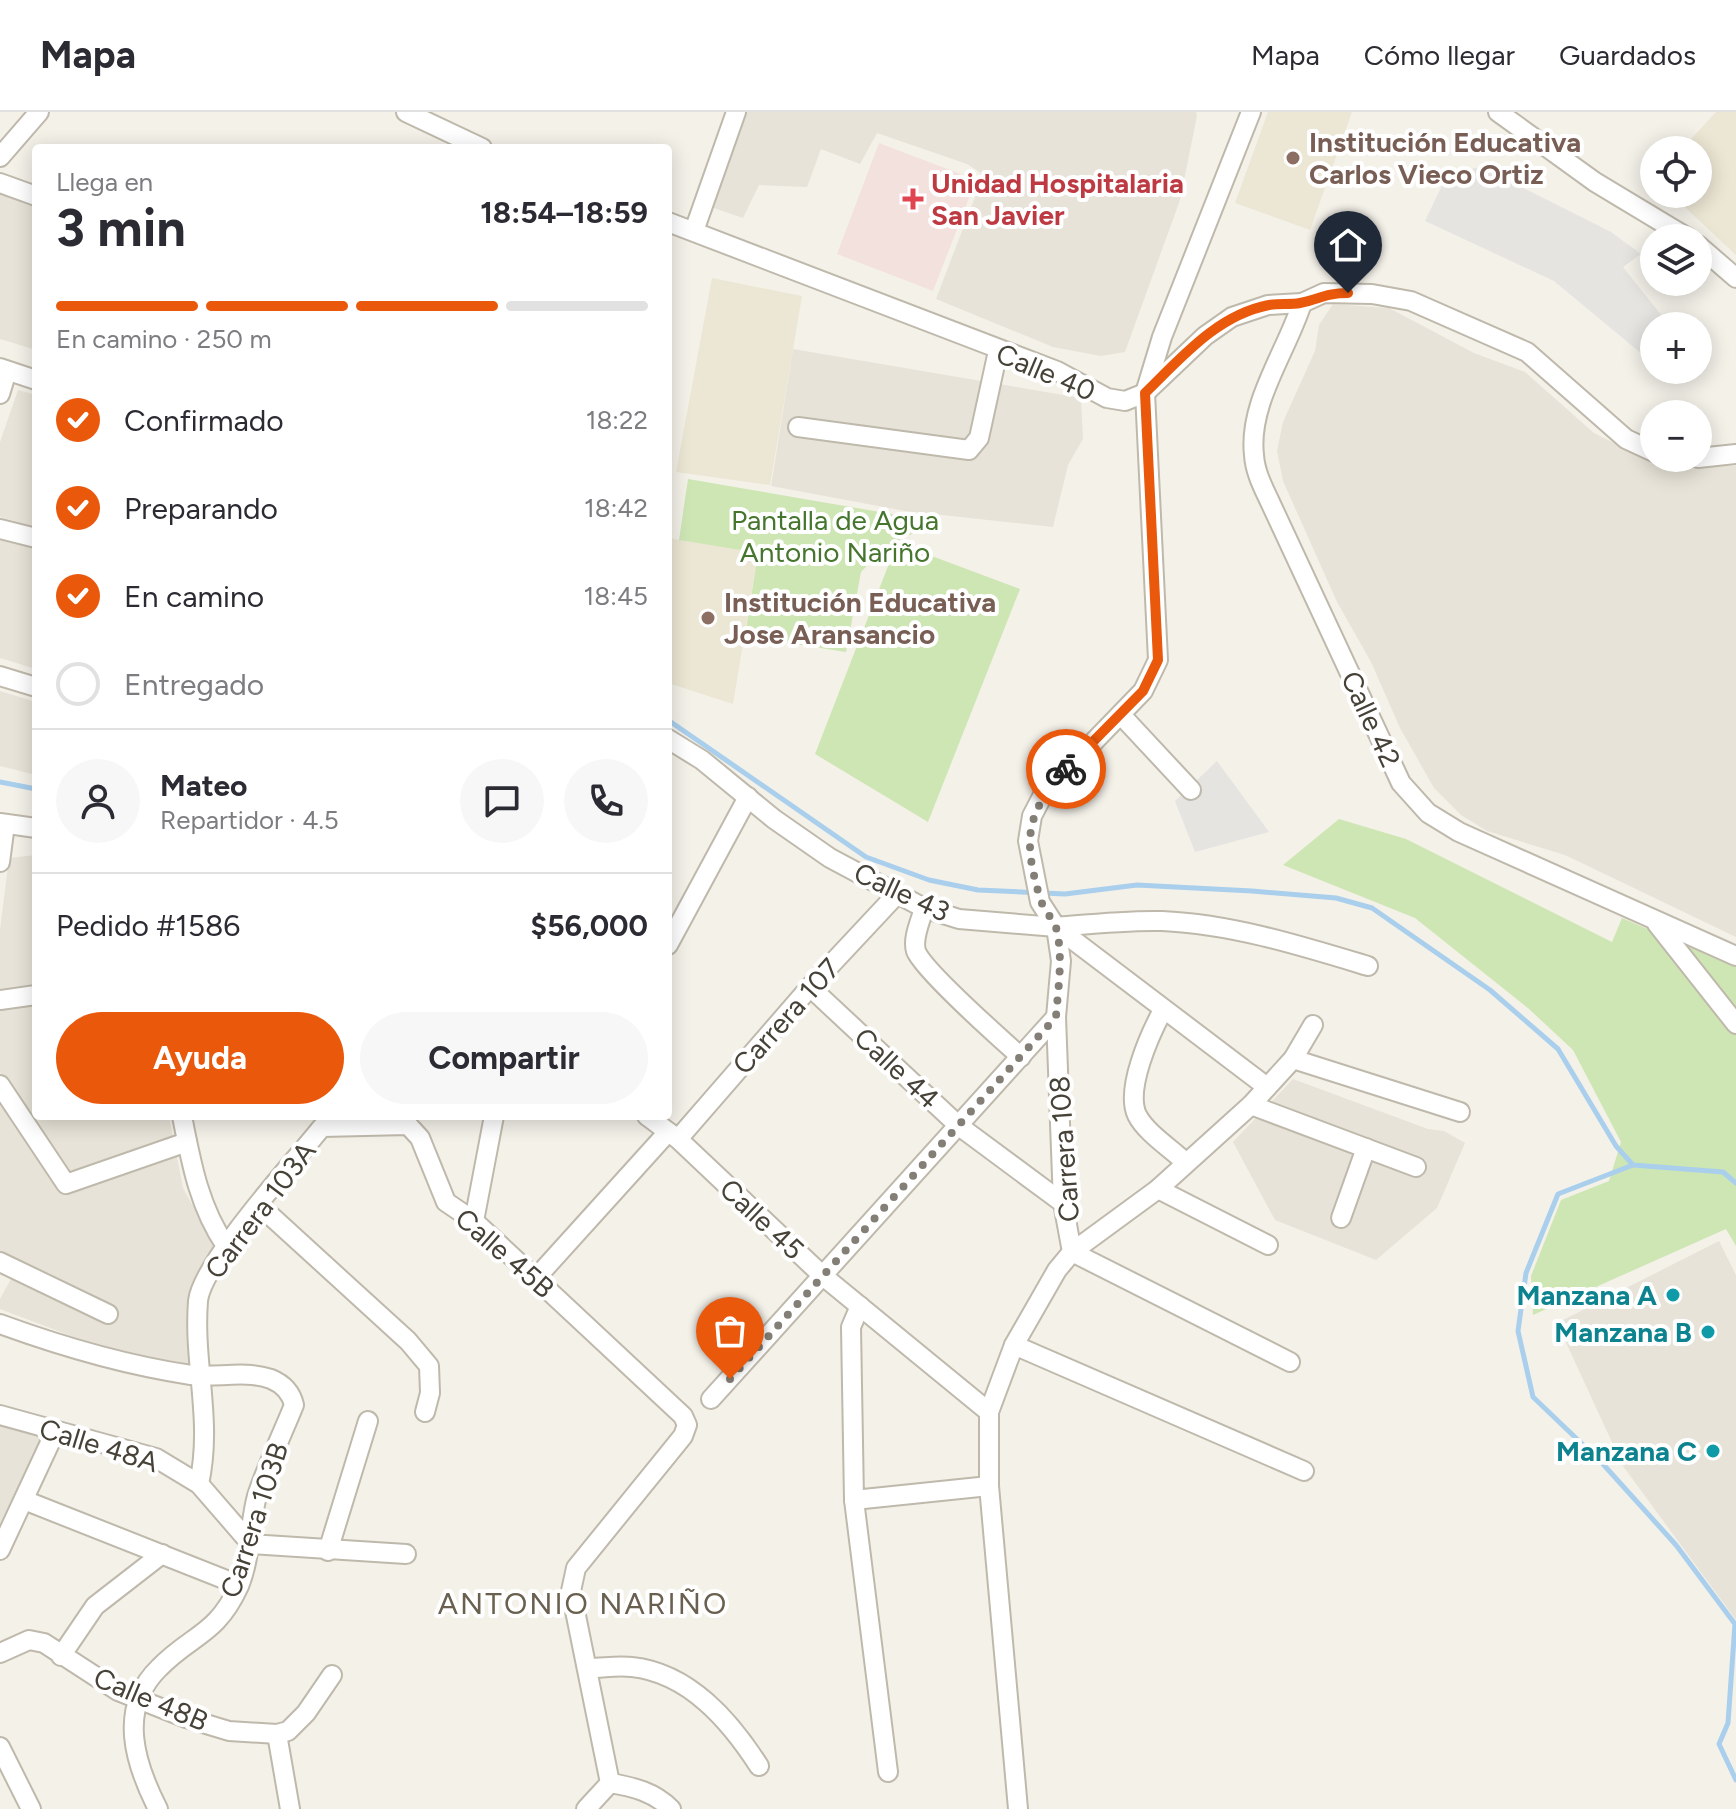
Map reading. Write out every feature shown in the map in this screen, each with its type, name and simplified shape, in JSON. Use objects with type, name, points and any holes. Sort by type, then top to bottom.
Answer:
[{"type":"street","points":[[0,157],[39,112]]},
{"type":"street","points":[[406,112],[474,144]]},
{"type":"street","points":[[694,231],[736,112]]},
{"type":"street","name":"Carrera 108","points":[[1072,1252],[1063,1203],[1056,1017],[1061,961],[1056,927],[1040,902],[1028,841],[1032,816],[1044,793],[1122,716],[1143,691],[1158,660],[1145,393],[1162,337],[1251,112]]},
{"type":"street","points":[[1498,112],[1595,182],[1665,224]]},
{"type":"street","points":[[0,183],[32,195]]},
{"type":"street","name":"Calle 40","points":[[672,223],[998,351],[1057,371],[1107,398],[1125,401],[1145,393]]},
{"type":"street","points":[[1712,257],[1736,278]]},
{"type":"street","points":[[1145,393],[1205,336],[1232,317],[1268,305],[1302,303],[1324,293],[1372,294],[1411,301],[1527,352],[1626,439],[1640,446]]},
{"type":"street","name":"Calle 42","points":[[1302,303],[1260,408],[1253,433],[1254,456],[1270,502],[1401,783],[1428,813],[1459,832],[1736,956]]},
{"type":"street","points":[[798,427],[969,450],[979,438],[998,351]]},
{"type":"street","points":[[0,394],[4,370],[32,379]]},
{"type":"street","points":[[1712,457],[1736,454]]},
{"type":"street","points":[[0,529],[32,537]]},
{"type":"street","points":[[0,676],[32,686]]},
{"type":"street","points":[[1122,716],[1191,790]]},
{"type":"street","name":"Calle 43","points":[[672,741],[702,760],[830,858],[924,908],[959,919],[1056,927],[1162,921],[1210,927],[1282,942],[1368,966]]},
{"type":"street","points":[[675,916],[748,797]]},
{"type":"street","points":[[0,862],[3,823],[32,827]]},
{"type":"street","name":"Carrera 107","points":[[536,1278],[673,1136],[897,894]]},
{"type":"street","points":[[924,908],[916,934],[916,951],[940,979],[1021,1057]]},
{"type":"street","points":[[1655,922],[1736,1024]]},
{"type":"street","points":[[1056,927],[1267,1087]]},
{"type":"street","name":"Calle 44","points":[[810,987],[959,1126],[1063,1203]]},
{"type":"street","points":[[0,1000],[32,996]]},
{"type":"street","points":[[1163,1010],[1146,1048],[1132,1099],[1138,1118],[1186,1163]]},
{"type":"street","points":[[711,1399],[1056,1017]]},
{"type":"street","name":"Carrera 108","points":[[1018,1809],[989,1486],[989,1412],[1014,1345],[1057,1270],[1072,1252],[1158,1189],[1251,1105],[1293,1059],[1313,1025]]},
{"type":"street","points":[[1293,1059],[1460,1112]]},
{"type":"street","points":[[0,1085],[66,1184],[72,1185],[187,1142]]},
{"type":"street","points":[[1251,1105],[1416,1167]]},
{"type":"street","points":[[183,1120],[197,1184],[212,1225],[226,1246]]},
{"type":"street","points":[[474,1221],[493,1120]]},
{"type":"street","name":"Calle 45","points":[[652,1120],[823,1276],[989,1412]]},
{"type":"street","name":"Calle 45B","points":[[322,1127],[408,1125],[420,1138],[446,1202],[474,1221],[683,1416],[687,1425],[683,1436],[576,1568],[571,1591],[589,1668]]},
{"type":"street","name":"Carrera 103A","points":[[199,1484],[205,1455],[206,1413],[201,1376],[198,1298],[210,1267],[322,1127]]},
{"type":"street","points":[[1341,1218],[1366,1148]]},
{"type":"street","points":[[1158,1189],[1268,1245]]},
{"type":"street","points":[[260,1206],[408,1341],[429,1366],[430,1393],[425,1412]]},
{"type":"street","points":[[1072,1252],[1290,1362]]},
{"type":"street","points":[[3,1271],[108,1314]]},
{"type":"street","points":[[860,1306],[851,1327],[856,1471],[854,1500],[888,1772]]},
{"type":"street","points":[[0,1324],[97,1357],[201,1376]]},
{"type":"street","points":[[1014,1345],[1304,1471]]},
{"type":"street","name":"Carrera 103B","points":[[139,1696],[158,1668],[212,1629],[239,1585],[251,1544],[258,1493],[294,1405],[285,1388],[272,1379],[251,1375],[201,1376]]},
{"type":"street","name":"Calle 48A","points":[[0,1415],[156,1458],[199,1484],[251,1544]]},
{"type":"street","points":[[328,1551],[368,1421]]},
{"type":"street","points":[[0,1550],[55,1432]]},
{"type":"street","points":[[854,1500],[989,1486]]},
{"type":"street","points":[[24,1500],[239,1585]]},
{"type":"street","points":[[251,1544],[406,1554]]},
{"type":"street","points":[[61,1656],[95,1606],[162,1554]]},
{"type":"street","name":"Calle 48B","points":[[0,1653],[29,1640],[44,1643],[118,1691],[139,1696],[186,1718],[229,1731],[277,1734]]},
{"type":"street","points":[[610,1783],[589,1668],[632,1667],[663,1674],[689,1687],[740,1737],[759,1766]]},
{"type":"street","points":[[290,1809],[277,1734],[298,1722],[332,1675]]},
{"type":"street","points":[[139,1696],[132,1743],[158,1809]]},
{"type":"street","points":[[2,1756],[31,1809]]},
{"type":"street","points":[[586,1809],[610,1783]]},
{"type":"street","points":[[610,1783],[639,1788],[661,1799],[671,1809]]},
{"type":"shaded area","points":[[747,112],[1196,112],[1197,116],[1180,200],[1125,352],[1101,356],[1053,347],[936,299],[977,192],[981,173],[967,164],[877,133],[860,164],[821,149],[807,187],[759,185],[743,218],[702,204],[723,150]]},
{"type":"shaded area","name":"Institución Educativa Carlos Vieco Ortiz","points":[[1268,112],[1352,112],[1310,230],[1235,203]]},
{"type":"shaded area","points":[[1716,112],[1736,112],[1736,255],[1712,232],[1712,224],[1703,224],[1686,208],[1712,208],[1712,136],[1694,136]]},
{"type":"shaded area","name":"Unidad Hospitalaria San Javier","points":[[879,143],[976,180],[933,291],[837,254]]},
{"type":"shaded area","points":[[1482,167],[1611,232],[1640,253],[1623,267],[1640,288],[1640,296],[1646,296],[1659,312],[1640,312],[1640,352],[1554,281],[1425,221],[1448,173]]},
{"type":"shaded area","points":[[0,192],[32,204],[32,349],[0,339]]},
{"type":"shaded area","points":[[712,278],[802,296],[770,485],[676,472]]},
{"type":"shaded area","points":[[1333,304],[1389,308],[1474,353],[1525,372],[1594,433],[1640,456],[1640,472],[1712,472],[1712,465],[1736,466],[1736,937],[1565,855],[1487,831],[1461,815],[1434,788],[1400,728],[1371,662],[1337,602],[1283,481],[1277,451],[1283,422],[1315,351],[1319,325]]},
{"type":"shaded area","points":[[793,349],[1081,398],[1083,439],[1068,465],[1053,527],[905,511],[771,486]]},
{"type":"shaded area","points":[[18,390],[32,394],[32,526],[0,517],[0,442]]},
{"type":"shaded area","points":[[0,538],[32,547],[32,668],[0,658]]},
{"type":"shaded area","name":"Institución Educativa Jose Aransancio","points":[[672,539],[758,553],[733,704],[672,684]]},
{"type":"shaded area","points":[[0,691],[32,701],[32,774],[0,766]]},
{"type":"shaded area","points":[[1217,761],[1269,832],[1195,852],[1175,801]]},
{"type":"shaded area","points":[[32,855],[32,988],[0,992],[0,930],[9,858]]},
{"type":"shaded area","points":[[32,1006],[32,1120],[170,1120],[183,1188],[216,1248],[195,1366],[140,1362],[0,1309],[0,1299],[18,1266],[0,1270],[0,1094],[67,1181],[0,1072],[0,1010]]},
{"type":"shaded area","points":[[1293,1079],[1428,1129],[1444,1131],[1465,1143],[1437,1208],[1376,1260],[1275,1220],[1233,1142]]},
{"type":"shaded area","points":[[1719,1241],[1736,1275],[1736,1620],[1623,1466],[1557,1323]]},
{"type":"shaded area","points":[[0,1423],[42,1438],[0,1524]]},
{"type":"green space","name":"Pantalla de Agua Antonio Nariño","points":[[688,479],[938,522],[886,546],[861,572],[846,652],[745,636],[758,553],[679,540]]},
{"type":"green space","points":[[897,543],[1020,589],[928,822],[815,754]]},
{"type":"green space","points":[[1339,819],[1406,839],[1612,942],[1622,918],[1736,967],[1736,1246],[1726,1229],[1533,1315],[1531,1276],[1561,1200],[1609,1181],[1621,1142],[1573,1050],[1529,1009],[1415,918],[1283,865]]},
{"type":"waterway","points":[[672,723],[866,857],[929,880],[978,890],[1065,894],[1137,885],[1252,891],[1336,898],[1372,908],[1490,990],[1558,1049],[1616,1146],[1633,1165],[1723,1172],[1736,1183]]},
{"type":"waterway","points":[[0,782],[32,788]]},
{"type":"waterway","points":[[1633,1165],[1558,1194],[1526,1273],[1518,1331],[1533,1397],[1602,1463],[1676,1545],[1735,1624],[1728,1723],[1719,1744],[1736,1780]]},
{"type":"way so far","points":[[730,1379],[1056,1017],[1061,961],[1056,927],[1040,902],[1028,841],[1032,816],[1044,793],[1066,769]]},
{"type":"place","name":"Institución Educativa Carlos Vieco Ortiz","points":[[1293,158]]},
{"type":"place","name":"Unidad Hospitalaria San Javier","points":[[913,199]]},
{"type":"place","name":"Institución Educativa Jose Aransancio","points":[[708,618]]},
{"type":"place","name":"Manzana A","points":[[1673,1295]]},
{"type":"place","name":"Manzana B","points":[[1708,1332]]},
{"type":"place","name":"Manzana C","points":[[1713,1451]]},
{"type":"district","name":"ANTONIO NARIÑO","points":[[583,1603]]},
{"type":"route","points":[[1066,769],[1122,716],[1143,691],[1158,660],[1150,445],[1145,393],[1205,336],[1232,317],[1268,305],[1302,303],[1324,293],[1348,293]]}]
